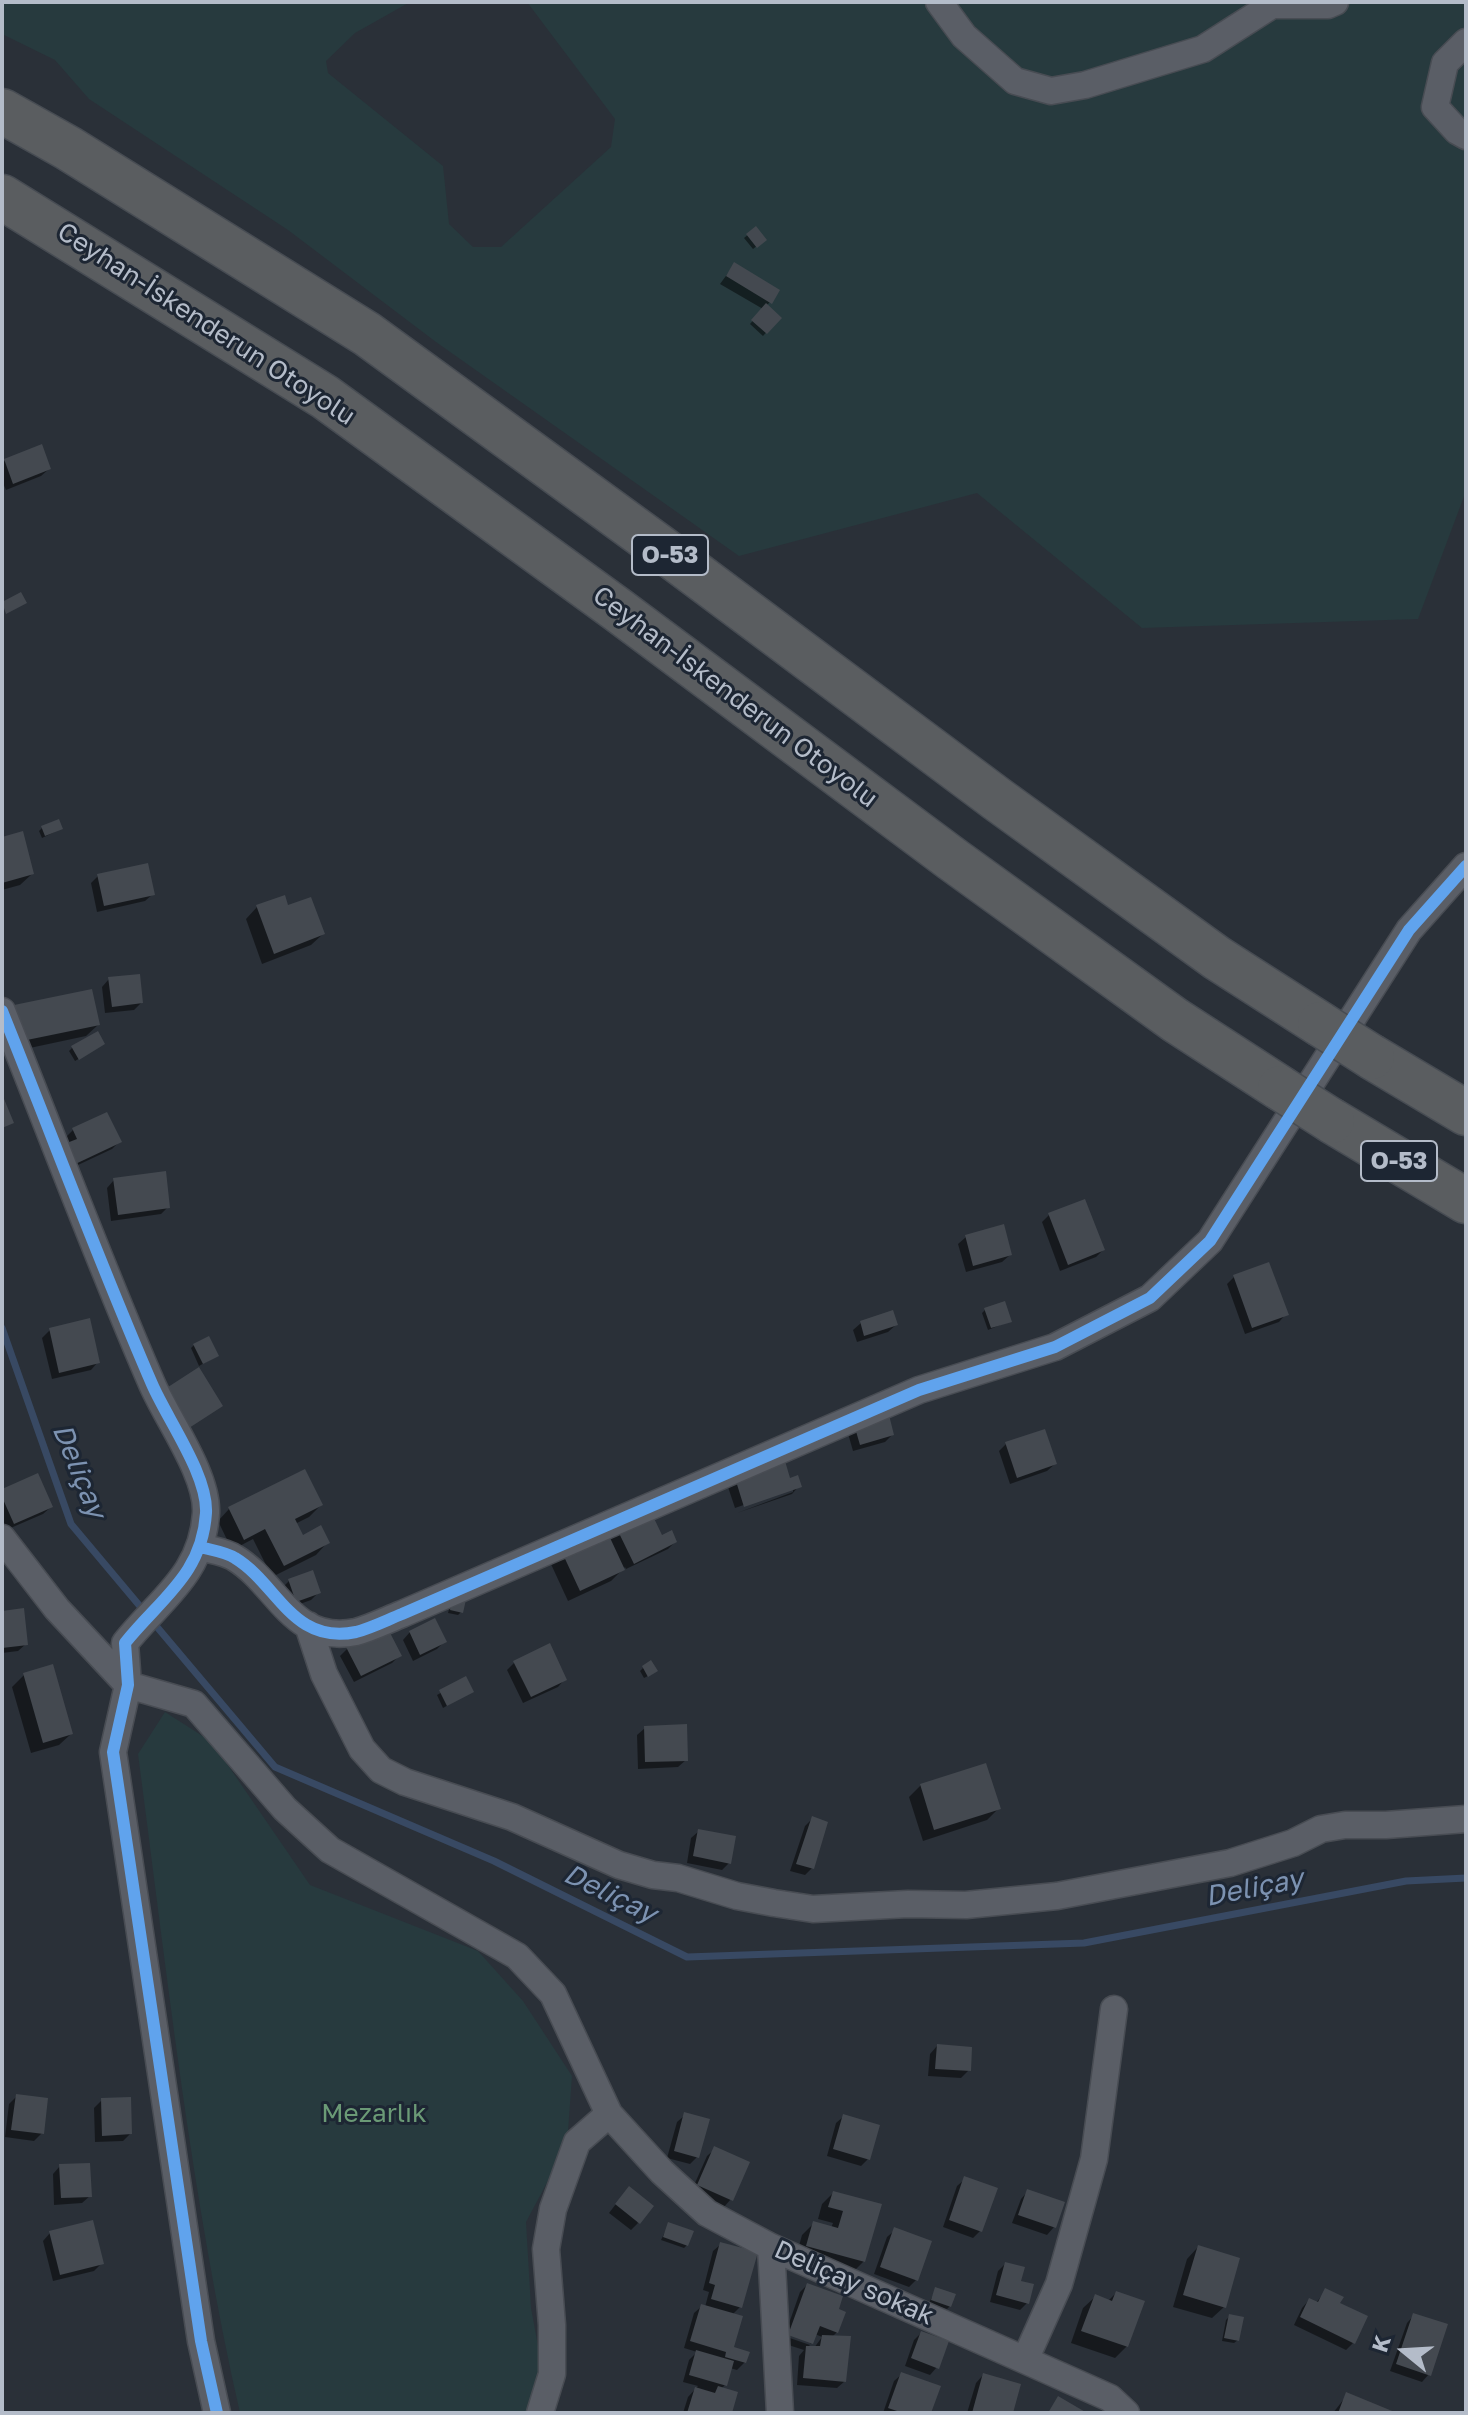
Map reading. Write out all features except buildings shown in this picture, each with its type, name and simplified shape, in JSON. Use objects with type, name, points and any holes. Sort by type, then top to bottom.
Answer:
[{"type":"highway","name":"O-53","points":[[2,111],[68,148],[367,334],[1217,958],[1466,1113]]},
{"type":"highway","name":"Ceyhan-İskenderun Otoyolu","points":[[2,197],[325,397],[1175,1020],[1332,1121],[1466,1201]]},
{"type":"street","points":[[939,2],[964,36],[1015,81],[1051,91],[1085,85],[1203,49],[1272,5],[1328,5],[1335,2]]},
{"type":"street","points":[[1466,42],[1445,63],[1435,107],[1457,131],[1466,136]]},
{"type":"street","points":[[200,1547],[234,1557],[253,1573],[295,1620],[324,1631],[354,1632],[919,1390],[1055,1347],[1150,1298],[1210,1241],[1409,930],[1466,866]]},
{"type":"street","points":[[2,1011],[153,1386],[197,1472],[206,1510],[200,1547],[182,1582],[125,1643],[128,1685],[113,1752],[201,2341],[217,2413]]},
{"type":"street","points":[[2,1538],[57,1609],[128,1685]]},
{"type":"street","points":[[308,1625],[324,1674],[362,1749],[381,1770],[405,1782],[512,1817],[619,1865],[774,1903],[813,1909],[908,1904],[966,1905],[1057,1896],[1230,1863],[1293,1843],[1321,1829],[1466,1819]]},
{"type":"street","name":"Deliçay sokak","points":[[128,1685],[194,1704],[285,1809],[330,1850],[517,1956],[553,1994],[609,2114],[662,2172],[707,2213],[771,2247],[1110,2398],[1126,2413]]},
{"type":"street","points":[[1025,2360],[1059,2284],[1094,2159],[1114,2009]]},
{"type":"street","points":[[540,2413],[552,2374],[546,2249],[553,2209],[577,2142],[609,2114]]},
{"type":"street","points":[[771,2247],[780,2413]]},
{"type":"green space","points":[[2,2],[410,2],[355,33],[326,61],[328,73],[443,166],[449,224],[473,247],[501,247],[611,147],[615,119],[527,2],[1466,2],[1466,491],[1418,619],[1142,628],[977,493],[739,556],[436,342],[288,230],[89,99],[55,60],[2,34]]},
{"type":"green space","name":"Mezarlık","points":[[165,1712],[212,1742],[310,1885],[478,1951],[523,2001],[572,2076],[567,2145],[526,2222],[531,2308],[543,2373],[530,2413],[240,2413],[194,2167],[138,1754]]},
{"type":"waterway","name":"Deliçay","points":[[2,1328],[71,1524],[144,1611]]},
{"type":"waterway","name":"Deliçay","points":[[152,1621],[275,1767],[494,1861],[687,1957],[1084,1943],[1406,1881],[1466,1878]]},
{"type":"cycle path","points":[[200,1547],[235,1558],[250,1569],[288,1610],[316,1630],[334,1634],[356,1632],[919,1390],[1055,1347],[1150,1298],[1210,1241],[1409,930],[1466,866]]},
{"type":"cycle path","points":[[2,1011],[132,1338],[194,1465],[205,1498],[203,1535],[188,1570],[125,1643],[128,1685],[113,1752],[201,2341],[217,2413]]}]
